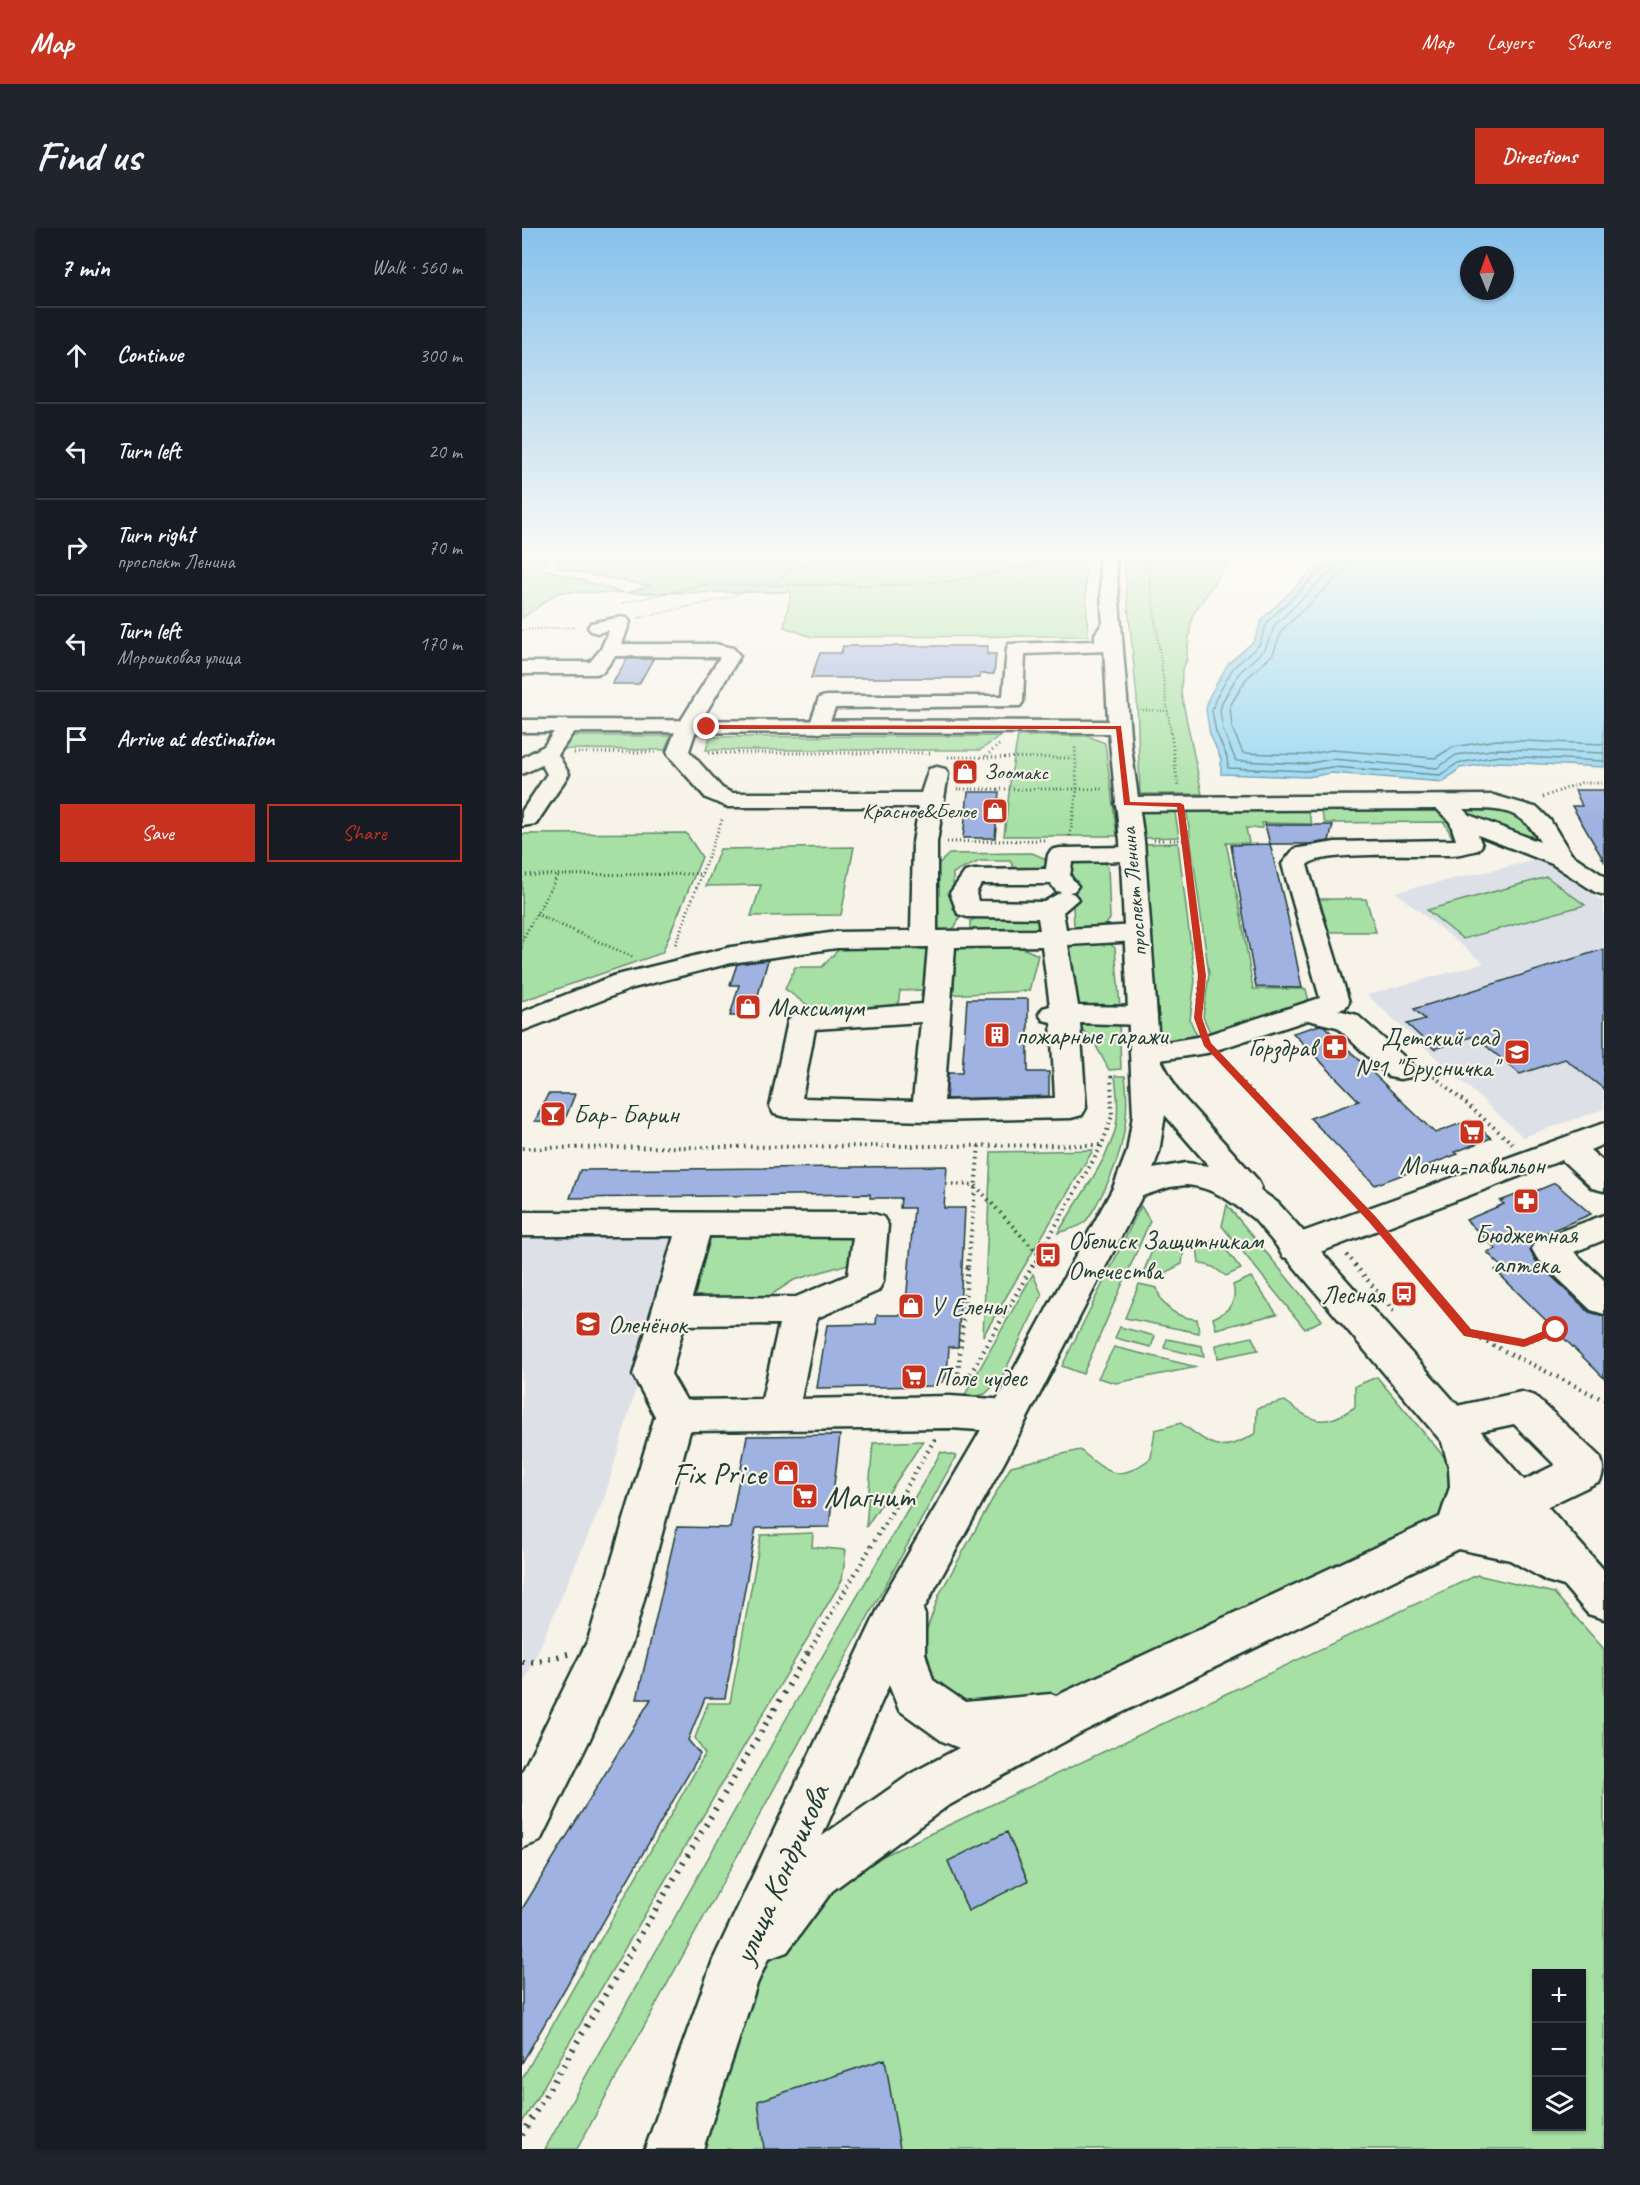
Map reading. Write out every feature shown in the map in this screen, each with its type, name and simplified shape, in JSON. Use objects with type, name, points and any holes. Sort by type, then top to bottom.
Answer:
[{"type":"main road","points":[[522,668],[596,668],[613,643]]},
{"type":"main road","points":[[819,727],[826,702],[1013,702],[1016,648],[1101,647],[1105,643]]},
{"type":"main road","name":"проспект Ленина","points":[[1008,1416],[1129,1188],[1143,1152],[1149,1114],[1133,854],[1125,796],[1112,643]]},
{"type":"main road","points":[[610,650],[715,650],[726,652],[730,656],[687,727],[678,752],[714,793],[728,801],[933,788],[925,842],[943,938],[928,1111]]},
{"type":"main road","points":[[522,726],[1119,727]]},
{"type":"main road","points":[[522,767],[552,750],[567,726]]},
{"type":"main road","points":[[522,819],[528,819],[558,774],[546,753]]},
{"type":"main road","points":[[1125,796],[1180,805],[1453,812],[1493,802],[1520,806],[1536,815],[1561,858]]},
{"type":"main road","points":[[1453,812],[1561,858],[1598,880]]},
{"type":"main road","points":[[1146,1053],[1207,1044],[1335,1002],[1294,864],[1303,854],[1335,849],[1454,848],[1470,845],[1453,812]]},
{"type":"main road","points":[[937,1012],[802,1021],[785,1107],[928,1111],[1071,1108],[1059,1014],[1060,855],[1133,854]]},
{"type":"main road","points":[[967,909],[963,893],[974,877],[1058,902],[1138,933]]},
{"type":"main road","points":[[943,938],[967,909],[1058,902]]},
{"type":"main road","points":[[522,1022],[623,982],[731,954],[837,940],[943,938],[1058,902]]},
{"type":"main road","points":[[1306,1011],[1347,1021],[1412,1068]]},
{"type":"main road","points":[[1059,1014],[1143,1016]]},
{"type":"main road","name":"проспект Ленина","points":[[1146,1053],[1166,1097],[1266,1211]]},
{"type":"main road","points":[[1295,1248],[1604,1133]]},
{"type":"main road","points":[[1567,1147],[1604,1180]]},
{"type":"main road","points":[[1129,1188],[1167,1174],[1189,1172],[1212,1176],[1245,1195],[1266,1211],[1295,1248],[1381,1341],[1453,1429],[1603,1601]]},
{"type":"main road","points":[[522,1224],[871,1225],[865,1282],[800,1311],[669,1312]]},
{"type":"main road","points":[[522,1823],[573,1723],[610,1643],[675,1416],[652,1375],[695,1224]]},
{"type":"main road","points":[[1604,1227],[1549,1249],[1604,1300]]},
{"type":"main road","points":[[778,1415],[800,1311]]},
{"type":"main road","points":[[675,1416],[778,1415],[952,1405],[1008,1416]]},
{"type":"main road","points":[[732,1980],[814,1873],[929,1790],[1065,1716],[1586,1469],[1521,1407],[1453,1429]]},
{"type":"main road","name":"улица Кондрикова","points":[[674,2149],[732,1980],[903,1604],[1008,1416]]},
{"type":"main road","points":[[1453,1429],[1472,1480],[1469,1504],[1455,1530]]},
{"type":"main road","points":[[1455,1530],[1510,1540],[1548,1558],[1603,1601]]},
{"type":"main road","points":[[903,1604],[902,1653],[915,1694],[959,1725],[1065,1716]]},
{"type":"path","points":[[933,788],[1077,789],[1125,796],[1179,789],[1159,643]]},
{"type":"path","points":[[1069,840],[1077,789],[1076,743]]},
{"type":"path","points":[[546,753],[932,753],[948,757],[1076,758]]},
{"type":"path","points":[[1520,806],[1581,783],[1604,783]]},
{"type":"path","points":[[679,967],[670,959],[728,801]]},
{"type":"path","points":[[1180,805],[1202,976],[1198,1018],[1207,1044],[1372,1220],[1468,1333],[1604,1400]]},
{"type":"path","points":[[522,940],[558,874]]},
{"type":"path","points":[[522,875],[703,874]]},
{"type":"path","points":[[536,914],[639,960]]},
{"type":"path","points":[[1412,1068],[1532,1160]]},
{"type":"path","points":[[522,2135],[952,1405],[1102,1144],[1112,1116],[1111,1072]]},
{"type":"path","points":[[522,1148],[1102,1144]]},
{"type":"path","points":[[952,1405],[979,1145]]},
{"type":"path","points":[[946,1184],[975,1185],[1039,1255]]},
{"type":"path","points":[[1330,1234],[1398,1315]]},
{"type":"path","points":[[1468,1333],[1524,1343],[1556,1330]]},
{"type":"shaded area","name":"Детский сад №1 \"Брусничка\"","points":[[1542,859],[1604,902],[1604,1109],[1523,1137],[1367,995],[1484,963],[1395,892]]},
{"type":"shaded area","name":"Оленёнок","points":[[522,1238],[679,1238],[605,1496],[522,1688]]},
{"type":"green space","points":[[1132,643],[1189,643],[1186,662],[1182,670],[1181,693],[1202,794],[1140,794],[1137,699]]},
{"type":"green space","points":[[572,736],[671,736],[665,750],[563,749]]},
{"type":"green space","points":[[1001,736],[980,750],[706,750],[710,737]]},
{"type":"green space","points":[[1018,736],[1088,736],[1105,743],[1117,836],[1004,836]]},
{"type":"green space","points":[[1492,806],[1521,813],[1538,844],[1470,819],[1459,807]]},
{"type":"green space","points":[[1137,807],[1174,807],[1179,837],[1141,838]]},
{"type":"green space","points":[[1186,807],[1307,807],[1312,824],[1262,823],[1262,828],[1246,828],[1249,843],[1226,843],[1253,989],[1306,989],[1310,1006],[1213,1038],[1203,1017],[1209,974]]},
{"type":"green space","points":[[1435,808],[1446,813],[1457,843],[1429,844],[1421,840],[1453,839],[1444,822],[1325,823],[1320,809]]},
{"type":"green space","points":[[686,833],[702,857],[662,953],[522,1001],[522,834]]},
{"type":"green space","points":[[1178,843],[1195,980],[1190,1020],[1199,1040],[1156,1046],[1144,844]]},
{"type":"green space","points":[[854,847],[841,915],[751,916],[761,885],[706,886],[720,849]]},
{"type":"green space","points":[[1032,853],[1044,858],[1047,865],[1039,868],[1015,869],[1010,861],[980,861],[953,873],[953,909],[960,915],[957,923],[952,930],[941,933],[932,923],[935,867],[949,854]]},
{"type":"green space","points":[[1103,861],[1108,867],[1110,919],[1104,927],[1074,927],[1071,866],[1077,862]]},
{"type":"green space","points":[[1547,877],[1585,905],[1463,939],[1427,910]]},
{"type":"green space","points":[[1316,899],[1366,899],[1376,932],[1324,932]]},
{"type":"green space","points":[[1032,916],[1040,920],[1041,930],[970,931],[970,921],[979,917]]},
{"type":"green space","points":[[1106,941],[1115,948],[1120,1007],[1069,1008],[1061,942]]},
{"type":"green space","points":[[1018,946],[1038,955],[1029,991],[921,996],[922,990],[900,991],[897,1012],[818,1013],[785,989],[795,967],[822,967],[840,948]]},
{"type":"green space","points":[[1119,1021],[1121,1069],[1109,1070],[1095,1044],[1076,1022]]},
{"type":"green space","points":[[1115,1076],[1125,1076],[1127,1108],[1122,1140],[1113,1170],[1086,1221],[1079,1226],[1058,1233],[1099,1167],[1112,1140],[1117,1115]]},
{"type":"green space","points":[[1093,1150],[983,1336],[991,1152]]},
{"type":"green space","points":[[1227,1205],[1322,1320],[1305,1329],[1222,1226]]},
{"type":"green space","points":[[1141,1206],[1150,1221],[1083,1374],[1062,1366]]},
{"type":"green space","points":[[861,1233],[855,1262],[794,1280],[763,1300],[686,1300],[702,1234]]},
{"type":"green space","points":[[1218,1239],[1241,1269],[1226,1276],[1213,1267],[1199,1263],[1197,1246]]},
{"type":"green space","points":[[1156,1241],[1184,1245],[1182,1264],[1166,1272],[1160,1278],[1143,1273]]},
{"type":"green space","points":[[1033,1274],[1042,1295],[1001,1379],[985,1394],[962,1400]]},
{"type":"green space","points":[[1251,1277],[1277,1314],[1216,1329],[1213,1318],[1230,1306],[1234,1296],[1233,1285]]},
{"type":"green space","points":[[1139,1284],[1157,1288],[1162,1301],[1171,1311],[1183,1317],[1197,1319],[1199,1333],[1125,1318]]},
{"type":"green space","points":[[1120,1327],[1155,1336],[1151,1347],[1115,1338]]},
{"type":"green space","points":[[1252,1337],[1258,1350],[1218,1358],[1216,1345]]},
{"type":"green space","points":[[1167,1339],[1202,1346],[1204,1357],[1164,1348]]},
{"type":"green space","points":[[1114,1347],[1197,1367],[1116,1383],[1098,1378]]},
{"type":"green space","points":[[1377,1377],[1456,1471],[1455,1513],[1061,1695],[1018,1712],[964,1707],[937,1687],[919,1652],[939,1595],[1011,1466],[1080,1450],[1107,1470],[1122,1473],[1140,1466],[1151,1458],[1155,1430],[1181,1423],[1209,1442],[1225,1446],[1244,1440],[1256,1433],[1257,1408],[1285,1401],[1311,1418],[1326,1420],[1335,1418],[1355,1407],[1355,1386]]},
{"type":"green space","points":[[923,1441],[866,1527],[873,1443]]},
{"type":"green space","points":[[941,1452],[956,1456],[577,2149],[545,2149],[790,1712]]},
{"type":"green space","points":[[813,1533],[812,1547],[846,1550],[842,1580],[522,2123],[522,2079],[705,1754],[695,1738],[708,1703],[730,1703],[761,1535]]},
{"type":"green space","points":[[1477,1575],[1554,1593],[1604,1649],[1604,2149],[697,2149],[740,2011],[781,1924],[843,1875]]},
{"type":"water","points":[[1252,643],[1604,643],[1604,767],[1499,762],[1460,768],[1443,782],[1331,773],[1308,777],[1221,774],[1221,759],[1210,734],[1206,710],[1209,697],[1228,664]]},
{"type":"building","points":[[843,646],[988,646],[987,654],[996,654],[994,674],[980,674],[980,678],[811,678],[820,653],[841,653]]},
{"type":"building","points":[[627,659],[653,659],[639,684],[612,684]]},
{"type":"building","points":[[1575,790],[1604,790],[1604,861],[1572,806],[1582,806]]},
{"type":"building","points":[[968,792],[999,792],[995,838],[963,838]]},
{"type":"building","points":[[1265,825],[1333,825],[1329,841],[1309,844],[1270,844]]},
{"type":"building","points":[[1270,844],[1302,988],[1256,987],[1231,845]]},
{"type":"building","points":[[1604,949],[1604,1089],[1565,1059],[1520,1074],[1474,1036],[1434,1049],[1407,1024],[1425,1019],[1414,1009]]},
{"type":"building","points":[[768,960],[752,1016],[730,1016],[739,985],[730,985],[737,964]]},
{"type":"building","name":"пожарные гаражи","points":[[967,999],[1028,999],[1028,1072],[1049,1072],[1049,1096],[946,1099],[948,1073],[962,1073]]},
{"type":"building","points":[[1320,1025],[1324,1026],[1435,1133],[1470,1120],[1491,1138],[1455,1152],[1458,1154],[1375,1185],[1310,1118],[1359,1101],[1293,1033]]},
{"type":"building","name":"Бар- Барин","points":[[548,1094],[575,1094],[564,1122],[535,1121]]},
{"type":"building","points":[[947,1166],[944,1208],[965,1208],[958,1347],[949,1347],[947,1375],[942,1382],[932,1386],[817,1388],[827,1325],[876,1324],[877,1315],[905,1315],[914,1208],[900,1208],[901,1198],[870,1198],[870,1194],[570,1198],[580,1170]]},
{"type":"building","points":[[1555,1183],[1591,1214],[1530,1240],[1533,1242],[1530,1250],[1535,1260],[1589,1312],[1604,1316],[1604,1378],[1495,1270],[1502,1267],[1487,1252],[1496,1249],[1466,1220],[1504,1204],[1500,1201],[1521,1193],[1524,1196]]},
{"type":"building","points":[[840,1435],[829,1527],[756,1528],[725,1698],[705,1698],[688,1740],[700,1754],[522,2063],[522,1909],[651,1699],[637,1699],[677,1527],[730,1528],[747,1436]]},
{"type":"building","points":[[1007,1832],[1028,1881],[968,1911],[948,1861]]},
{"type":"building","points":[[885,2059],[900,2149],[764,2149],[758,2101]]},
{"type":"place","name":"Зоомакс","points":[[965,772]]},
{"type":"place","name":"Красное&Белое","points":[[995,811]]},
{"type":"place","name":"Максимум","points":[[748,1007]]},
{"type":"place","name":"пожарные гаражи","points":[[997,1035]]},
{"type":"place","name":"Горздрав","points":[[1335,1047]]},
{"type":"place","name":"Детский сад №1 \"Брусничка\"","points":[[1517,1052]]},
{"type":"place","name":"Бар- Барин","points":[[553,1114]]},
{"type":"place","name":"Монча-павильон","points":[[1472,1132]]},
{"type":"place","name":"Бюджетная аптека","points":[[1526,1201]]},
{"type":"place","name":"Обелиск Защитникам Отечества","points":[[1048,1255]]},
{"type":"place","name":"Лесная","points":[[1404,1294]]},
{"type":"place","name":"У Елены","points":[[911,1306]]},
{"type":"place","name":"Оленёнок","points":[[588,1324]]},
{"type":"place","name":"Поле чудес","points":[[914,1377]]},
{"type":"place","name":"Fix Price","points":[[786,1473]]},
{"type":"place","name":"Магнит","points":[[805,1496]]},
{"type":"route","points":[[707,727],[1119,727],[1126,804],[1180,805],[1202,976],[1198,1018],[1207,1044],[1372,1220],[1468,1333],[1524,1343],[1556,1330]]}]
